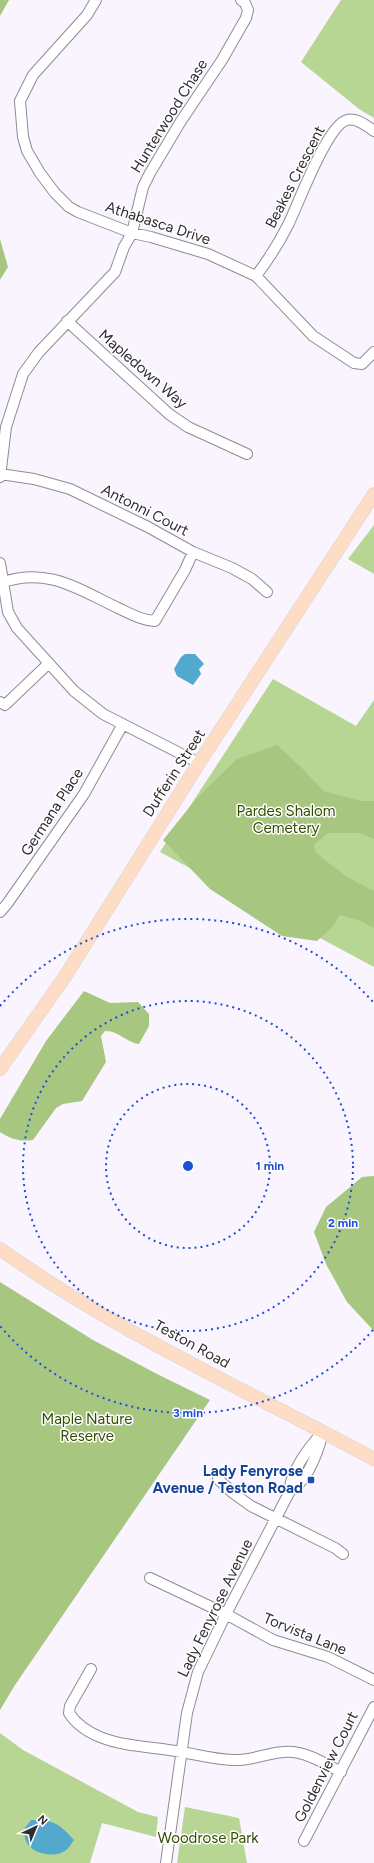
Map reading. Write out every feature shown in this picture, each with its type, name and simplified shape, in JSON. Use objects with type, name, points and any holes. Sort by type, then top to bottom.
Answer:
[{"type":"main road","name":"Dufferin Street","points":[[0,1069],[64,978],[200,763],[374,494]]},
{"type":"main road","name":"Teston Road","points":[[0,1249],[70,1295],[205,1370],[374,1460]]},
{"type":"street","name":"Athabasca Drive","points":[[96,0],[87,15],[33,75],[20,101],[23,137],[27,151],[40,173],[55,193],[69,207],[78,212],[132,233],[151,237],[208,254],[256,276],[322,343],[354,363],[362,364],[374,352]]},
{"type":"street","name":"Hunterwood Chase","points":[[0,476],[6,427],[23,374],[28,365],[67,321],[115,272],[124,247],[132,233],[143,187],[150,173],[246,18],[248,10],[245,3],[241,0]]},
{"type":"street","name":"Beakes Crescent","points":[[256,276],[281,238],[319,156],[340,123],[348,119],[356,120],[374,131]]},
{"type":"street","name":"Mapledown Way","points":[[67,321],[169,414],[188,427],[247,454]]},
{"type":"street","name":"Antonni Court","points":[[0,476],[34,479],[70,489],[148,527],[193,552],[232,568],[252,579],[267,592]]},
{"type":"street","points":[[1,582],[29,576],[53,578],[81,589],[142,620],[155,621],[185,570],[193,552]]},
{"type":"street","points":[[0,563],[1,582],[8,612],[17,628],[74,691],[102,714],[200,763]]},
{"type":"street","points":[[0,702],[6,705],[48,664]]},
{"type":"street","name":"Germana Place","points":[[0,912],[72,813],[122,724]]},
{"type":"street","name":"Lady Fenyrose Avenue","points":[[166,1863],[181,1752],[192,1690],[198,1672],[226,1614],[290,1491],[298,1486],[318,1451],[323,1432]]},
{"type":"street","points":[[218,1479],[242,1501],[344,1554]]},
{"type":"street","name":"Torvista Lane","points":[[150,1578],[226,1614],[273,1640],[328,1657],[374,1680]]},
{"type":"street","points":[[91,1669],[70,1706],[69,1713],[74,1721],[101,1737],[146,1747],[239,1760],[273,1753],[299,1752],[315,1758],[341,1772]]},
{"type":"street","name":"Goldenview Court","points":[[304,1841],[374,1707]]},
{"type":"green space","points":[[0,0],[9,0],[0,16]]},
{"type":"green space","points":[[341,0],[374,0],[374,118],[359,109],[301,62]]},
{"type":"green space","points":[[0,239],[8,267],[0,280]]},
{"type":"green space","points":[[374,525],[374,574],[348,559]]},
{"type":"green space","name":"Pardes Shalom Cemetery","points":[[273,679],[356,726],[374,700],[374,967],[160,852]]},
{"type":"green space","name":"Pardes Shalom Cemetery","points":[[277,745],[304,770],[323,791],[362,801],[374,801],[374,839],[359,833],[328,833],[314,845],[316,853],[347,877],[374,891],[374,928],[361,921],[340,915],[333,926],[317,941],[282,936],[210,889],[163,840],[197,798],[237,759]]},
{"type":"green space","points":[[84,991],[110,1003],[138,1002],[149,1014],[149,1026],[139,1044],[114,1032],[105,1031],[101,1036],[106,1062],[82,1101],[63,1104],[56,1108],[33,1140],[20,1140],[0,1132],[0,1119],[46,1041]]},
{"type":"green space","points":[[374,1176],[374,1331],[347,1302],[326,1264],[314,1232],[326,1207],[362,1177]]},
{"type":"green space","name":"Maple Nature Reserve","points":[[0,1282],[93,1340],[210,1400],[15,1685],[0,1710]]},
{"type":"green space","points":[[0,1733],[23,1750],[138,1812],[158,1817],[156,1837],[102,1823],[90,1863],[0,1863]]},
{"type":"green space","name":"Woodrose Park","points":[[185,1807],[239,1818],[247,1863],[177,1863]]},
{"type":"water","points":[[185,654],[195,654],[204,664],[199,669],[201,674],[193,685],[177,676],[174,669],[181,657]]},
{"type":"water","points":[[31,1820],[45,1820],[56,1824],[74,1840],[66,1850],[58,1854],[47,1854],[32,1849],[25,1838],[25,1828]]},
{"type":"place","name":"Lady Fenyrose Avenue / Teston Road","points":[[311,1480]]}]
